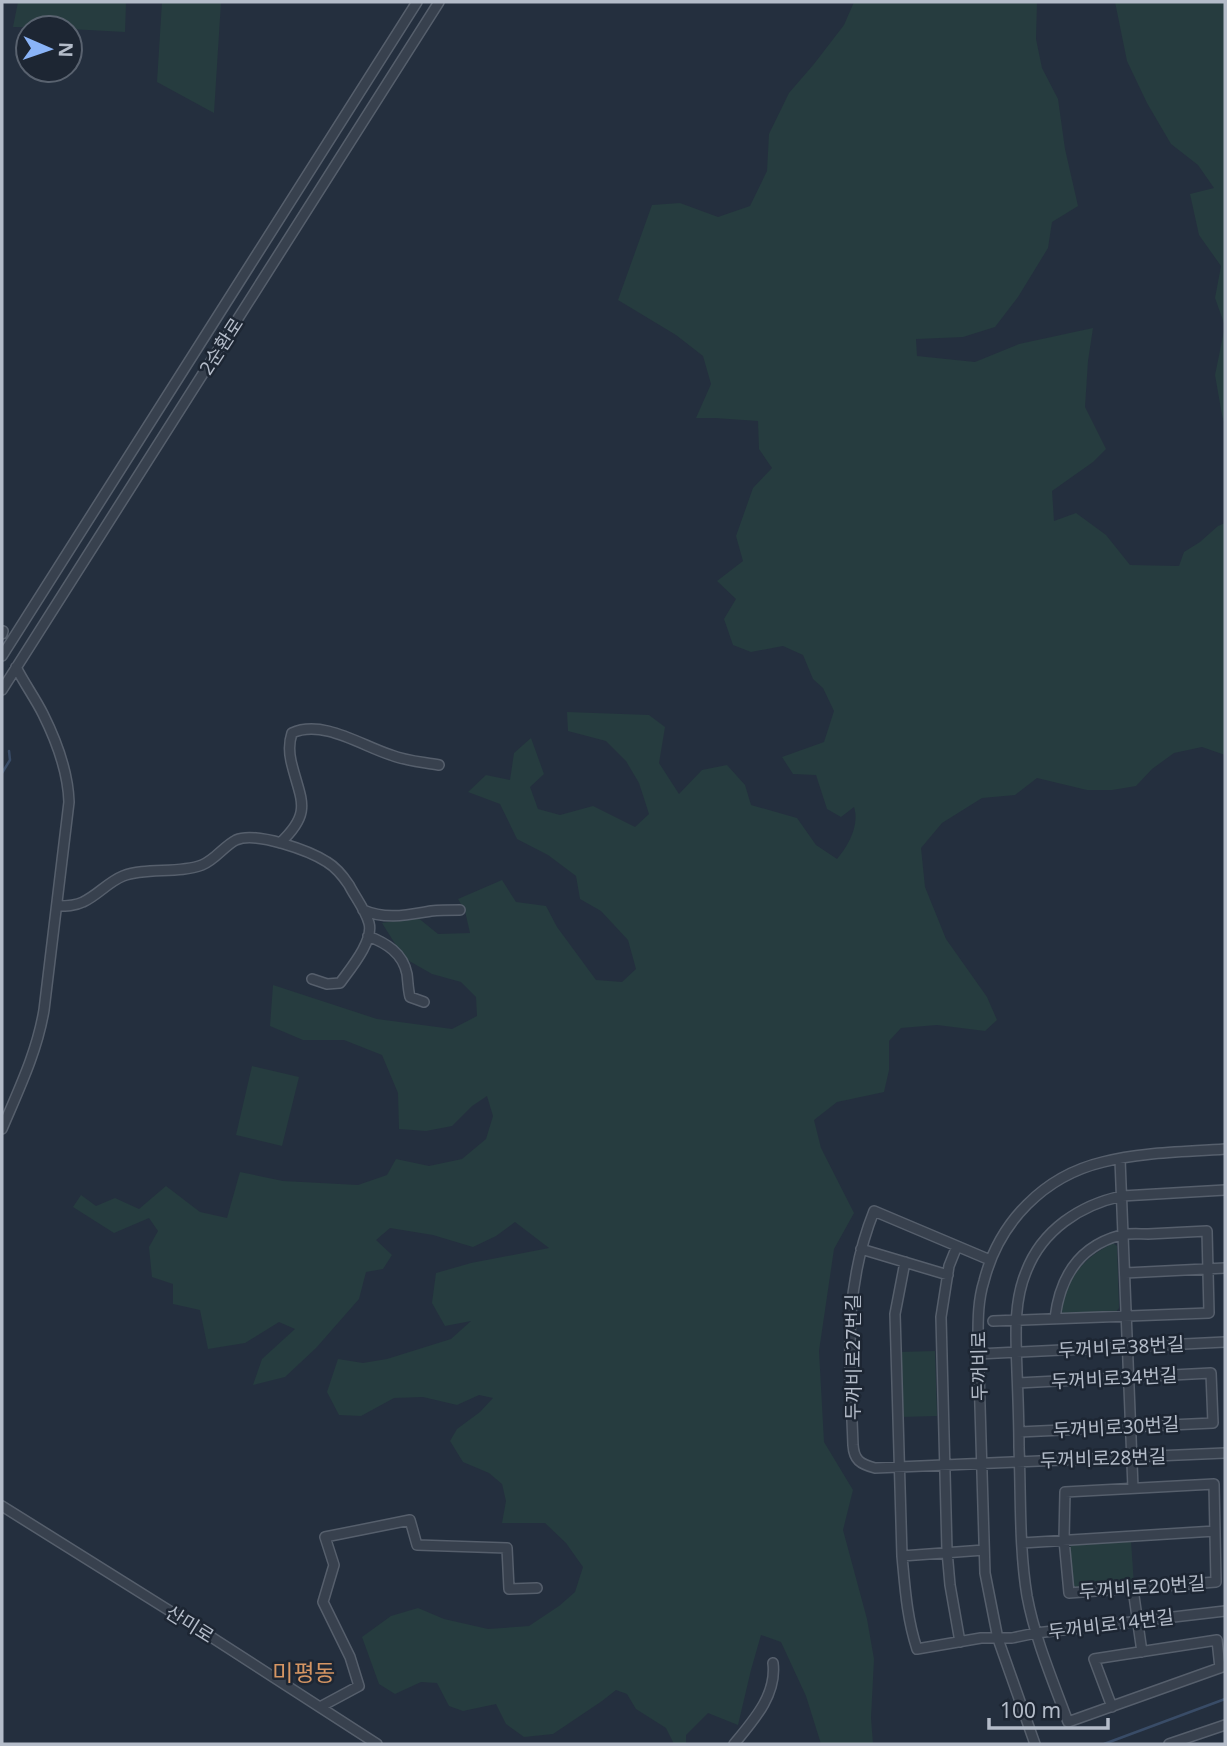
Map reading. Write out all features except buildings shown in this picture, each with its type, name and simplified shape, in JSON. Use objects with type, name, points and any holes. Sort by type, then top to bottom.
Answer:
[{"type":"street","name":"2순환로","points":[[2,656],[417,2]]},
{"type":"street","name":"2순환로","points":[[2,690],[439,2]]},
{"type":"street","points":[[2,1129],[40,1033],[68,814],[67,780],[59,751],[43,714],[16,667]]},
{"type":"street","points":[[280,843],[300,820],[303,807],[290,755],[290,739],[292,733],[298,730],[340,733],[392,756],[439,765]]},
{"type":"street","points":[[57,906],[82,903],[121,877],[133,873],[202,864],[237,839],[272,840],[308,852],[342,874],[370,925],[362,952],[340,983],[327,984],[313,979]]},
{"type":"street","points":[[363,910],[375,915],[389,916],[460,910]]},
{"type":"street","points":[[368,936],[394,950],[407,972],[410,997],[424,1002]]},
{"type":"street","name":"두꺼비로","points":[[1035,1744],[998,1639],[987,1584],[978,1354],[979,1304],[990,1260],[1003,1234],[1027,1204],[1052,1183],[1078,1170],[1120,1159],[1225,1149]]},
{"type":"street","points":[[1120,1159],[1133,1488]]},
{"type":"street","points":[[1111,1707],[1094,1659],[1217,1640],[1223,1667],[1111,1707],[1068,1722],[1036,1633],[1027,1594],[1022,1543],[1018,1299],[1024,1277],[1045,1239],[1056,1227],[1079,1211],[1122,1196],[1225,1190]]},
{"type":"street","name":"두꺼비로27번길","points":[[957,1246],[874,1211],[861,1249],[852,1290],[849,1321],[853,1454],[863,1465],[874,1468],[981,1463]]},
{"type":"street","points":[[993,1321],[1209,1312],[1207,1231],[1123,1234],[1097,1244],[1074,1264],[1066,1275],[1059,1291],[1055,1318]]},
{"type":"street","points":[[960,1642],[947,1551],[941,1317],[947,1275],[957,1246],[990,1260]]},
{"type":"street","points":[[861,1249],[947,1275]]},
{"type":"street","points":[[905,1262],[895,1314],[902,1556],[984,1550]]},
{"type":"street","points":[[1125,1273],[1225,1268]]},
{"type":"street","name":"두꺼비로38번길","points":[[978,1354],[1225,1342]]},
{"type":"street","name":"두꺼비로34번길","points":[[1018,1382],[1211,1373],[1213,1423]]},
{"type":"street","name":"두꺼비로30번길","points":[[1019,1432],[1213,1423]]},
{"type":"street","name":"두꺼비로28번길","points":[[981,1463],[1225,1453]]},
{"type":"street","name":"두꺼비로20번길","points":[[1214,1484],[1215,1531],[1216,1582],[1069,1593],[1064,1540],[1066,1492],[1214,1484]]},
{"type":"street","name":"산미로","points":[[2,1506],[377,1744]]},
{"type":"street","points":[[320,1707],[359,1686],[350,1657],[323,1602],[334,1565],[325,1537],[410,1520],[417,1545],[507,1548],[509,1588],[537,1588]]},
{"type":"street","points":[[1022,1543],[1215,1531]]},
{"type":"street","name":"두꺼비로14번길","points":[[902,1556],[906,1598],[917,1649],[981,1638],[1012,1639],[1036,1633],[1225,1611]]},
{"type":"street","points":[[1133,1589],[1142,1652]]},
{"type":"street","points":[[734,1744],[762,1709],[774,1677],[773,1663]]},
{"type":"street","points":[[1169,1744],[1225,1725]]},
{"type":"green space","points":[[18,2],[126,2],[125,32],[84,30],[84,14],[16,14]]},
{"type":"green space","points":[[162,2],[221,2],[214,113],[157,82]]},
{"type":"green space","points":[[854,2],[1037,2],[1036,39],[1042,68],[1058,99],[1065,149],[1078,206],[1052,222],[1048,248],[1018,297],[995,327],[963,337],[916,339],[917,356],[975,362],[1019,344],[1093,328],[1085,407],[1106,449],[1093,462],[1052,491],[1054,521],[1076,513],[1106,535],[1130,565],[1179,566],[1184,552],[1225,523],[1225,755],[1202,747],[1174,753],[1152,769],[1136,786],[1112,790],[1087,790],[1037,778],[1015,795],[982,798],[942,823],[921,848],[925,887],[946,939],[987,997],[997,1020],[985,1031],[937,1025],[901,1028],[889,1041],[889,1070],[884,1092],[837,1102],[814,1120],[821,1148],[854,1213],[834,1249],[819,1351],[824,1442],[853,1490],[843,1530],[867,1619],[874,1659],[871,1718],[873,1744],[821,1744],[806,1696],[781,1642],[761,1635],[738,1725],[708,1713],[686,1735],[686,1744],[674,1744],[666,1728],[636,1709],[627,1694],[616,1690],[553,1734],[524,1737],[506,1724],[496,1704],[463,1711],[449,1706],[437,1683],[421,1682],[395,1694],[379,1684],[362,1637],[391,1616],[418,1608],[444,1619],[488,1629],[529,1626],[575,1592],[583,1567],[566,1543],[545,1523],[502,1523],[506,1501],[502,1484],[489,1473],[463,1462],[450,1441],[457,1429],[480,1412],[493,1398],[479,1395],[457,1405],[423,1397],[394,1398],[361,1416],[339,1415],[327,1392],[338,1359],[363,1363],[387,1359],[451,1339],[471,1321],[445,1326],[432,1303],[436,1273],[471,1263],[549,1248],[515,1222],[496,1236],[473,1247],[433,1235],[390,1228],[376,1240],[392,1255],[383,1269],[366,1272],[359,1299],[316,1348],[285,1377],[253,1385],[262,1359],[295,1329],[279,1322],[245,1343],[208,1349],[200,1310],[173,1304],[173,1284],[152,1277],[149,1247],[158,1231],[149,1218],[114,1233],[73,1207],[81,1195],[96,1206],[115,1198],[139,1209],[166,1186],[200,1212],[227,1218],[240,1172],[283,1181],[358,1185],[387,1175],[396,1159],[429,1166],[462,1159],[486,1139],[493,1116],[487,1096],[472,1106],[452,1126],[426,1131],[399,1129],[398,1093],[382,1055],[344,1040],[303,1040],[270,1026],[273,985],[377,1019],[452,1029],[477,1016],[476,997],[461,982],[432,974],[404,958],[382,923],[417,917],[438,934],[470,933],[465,911],[458,899],[502,880],[516,902],[546,906],[557,927],[596,980],[622,982],[636,969],[628,940],[601,911],[580,899],[576,876],[548,855],[517,839],[500,804],[468,792],[486,775],[510,780],[514,753],[531,738],[544,774],[530,787],[538,809],[560,815],[593,806],[635,827],[649,814],[639,783],[626,761],[606,741],[568,731],[567,712],[649,715],[665,727],[659,763],[679,794],[702,770],[727,765],[745,785],[751,805],[797,818],[816,845],[837,859],[845,848],[854,828],[854,807],[841,817],[827,809],[816,775],[793,774],[782,757],[824,742],[834,711],[823,688],[813,679],[803,655],[783,646],[751,652],[733,645],[724,619],[736,599],[717,581],[743,561],[736,536],[753,488],[772,468],[759,449],[758,421],[696,418],[711,384],[703,356],[676,335],[618,300],[652,205],[680,203],[718,217],[750,206],[767,171],[769,134],[789,93],[844,25]]},
{"type":"green space","points":[[1115,2],[1225,2],[1225,326],[1215,298],[1221,266],[1199,235],[1190,194],[1214,188],[1198,165],[1171,144],[1147,103],[1127,61]]},
{"type":"green space","points":[[1225,326],[1225,426],[1215,375]]},
{"type":"green space","points":[[252,1066],[299,1077],[282,1146],[236,1135]]},
{"type":"green space","points":[[1113,1243],[1117,1246],[1119,1308],[1115,1313],[1064,1314],[1060,1311],[1063,1299],[1078,1270]]},
{"type":"green space","points":[[935,1351],[937,1416],[901,1417],[899,1352]]},
{"type":"green space","points":[[1131,1541],[1134,1585],[1079,1590],[1070,1582],[1066,1549],[1076,1543]]},
{"type":"waterway","points":[[2,773],[10,760],[9,751]]},
{"type":"waterway","points":[[1104,1744],[1225,1699]]},
{"type":"district","name":"미평동","points":[[304,1673]]}]
